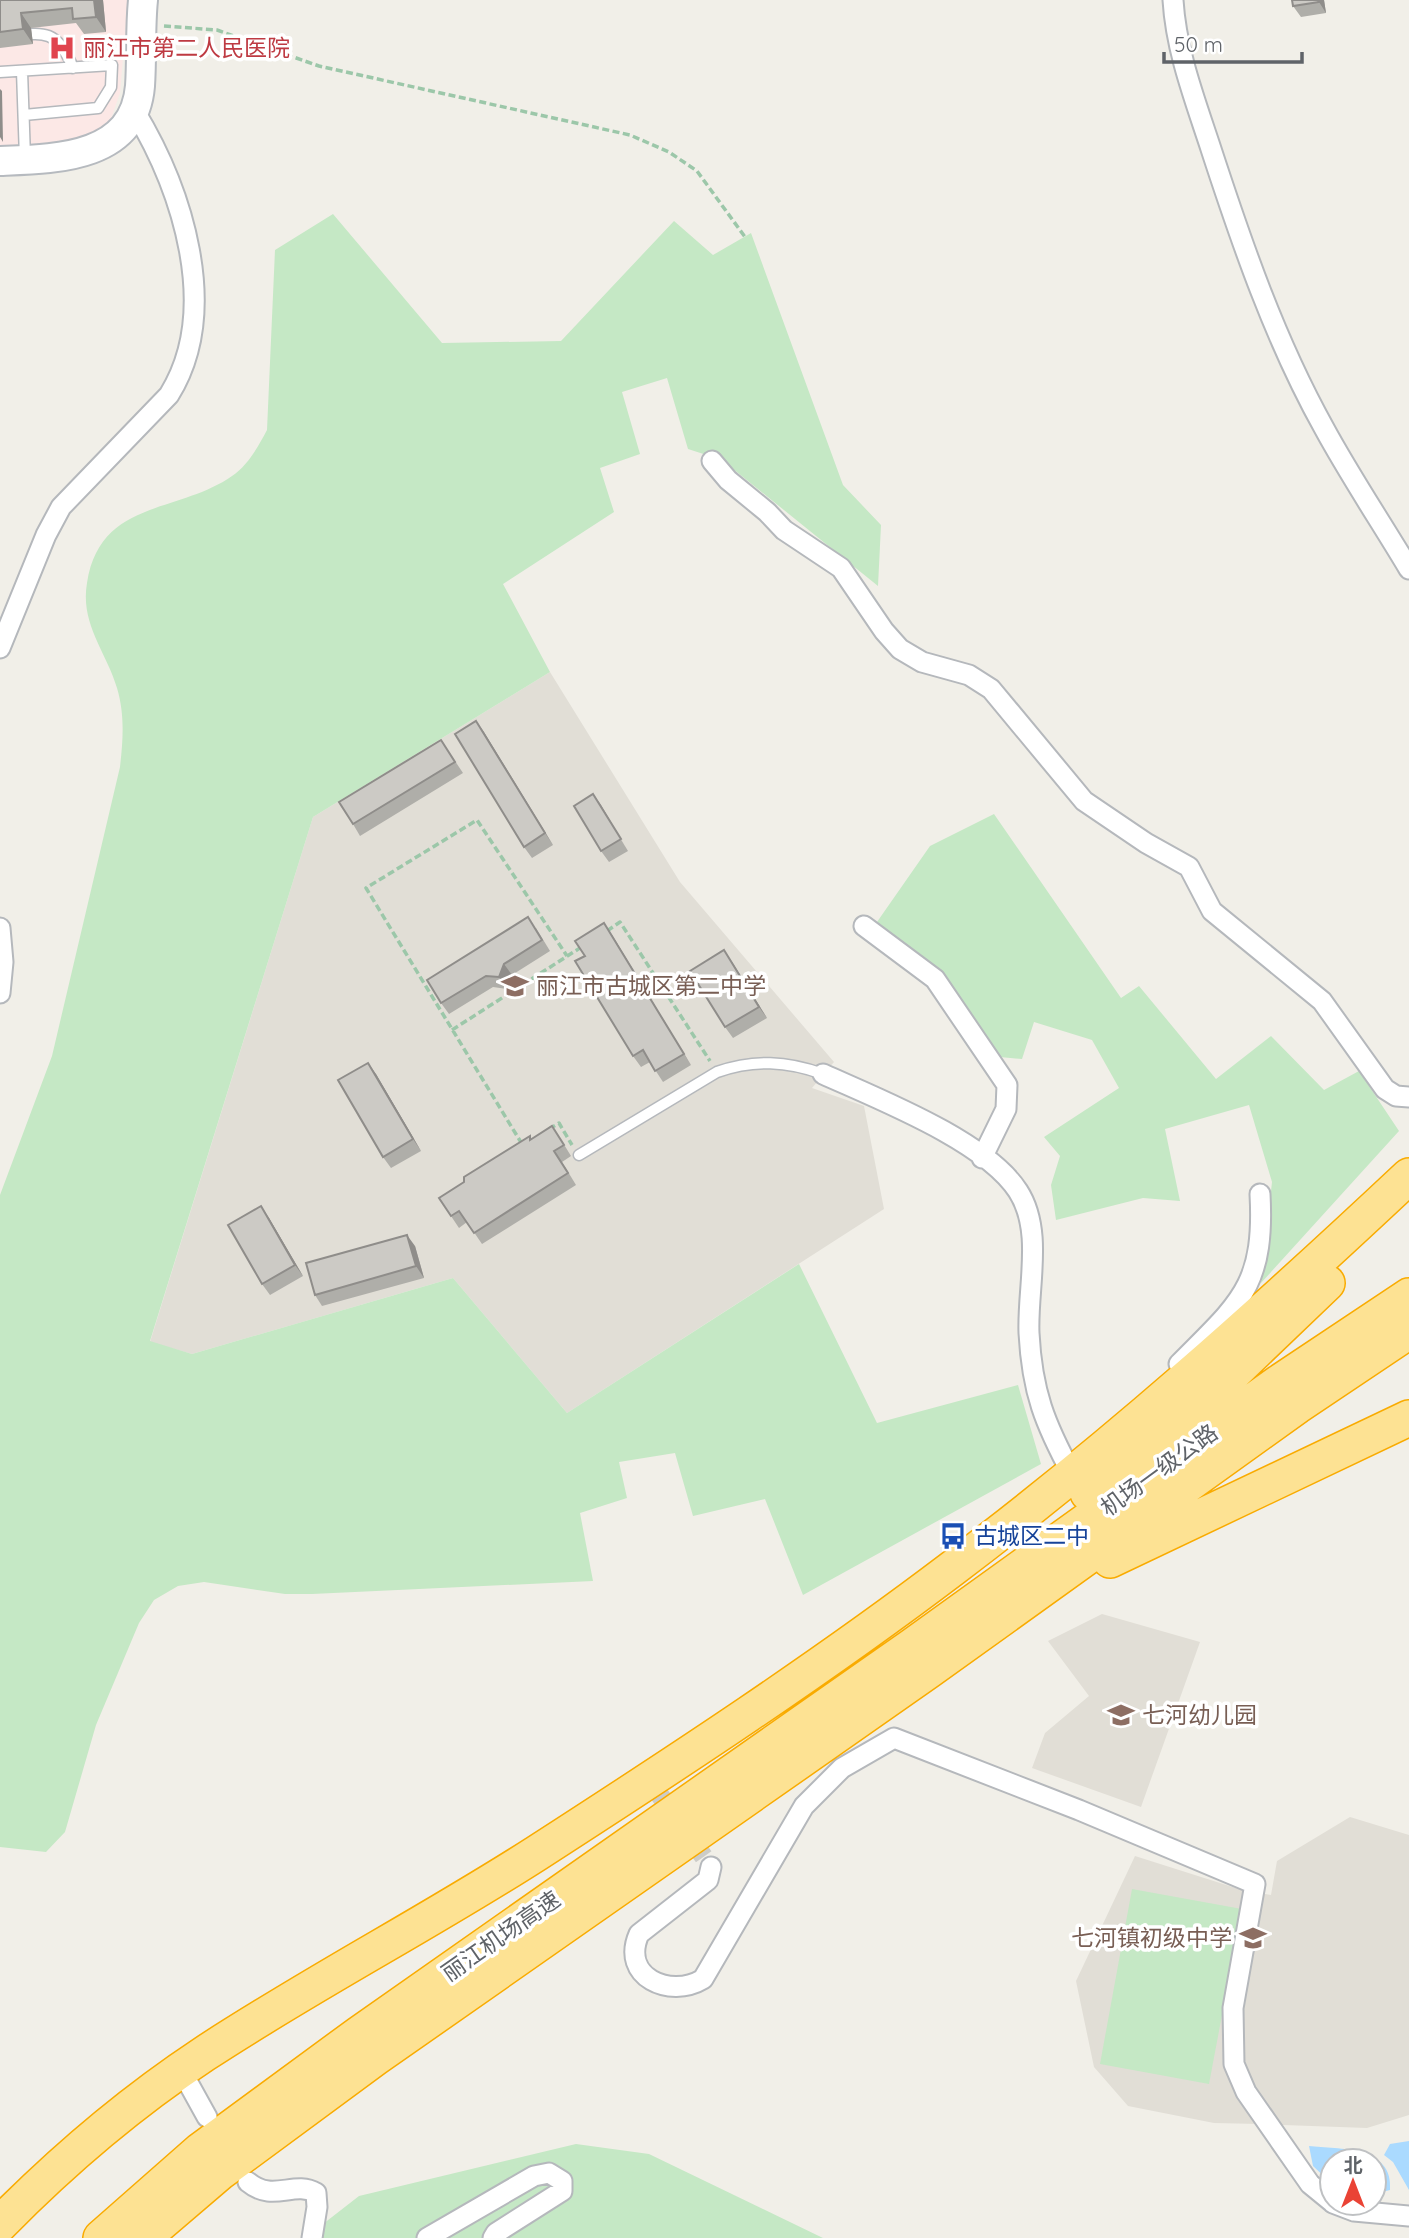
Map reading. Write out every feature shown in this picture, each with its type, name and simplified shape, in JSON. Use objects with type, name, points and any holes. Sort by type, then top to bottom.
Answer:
[{"type":"highway","points":[[0,2224],[52,2173],[115,2119],[181,2070],[535,1854],[653,1787],[914,1598],[1158,1403],[1409,1175]]},
{"type":"highway","points":[[919,1659],[1052,1521],[1209,1396],[1409,1204]]},
{"type":"highway","name":"机场一级公路","points":[[919,1659],[1280,1382],[1409,1296]]},
{"type":"highway","name":"机场一级公路","points":[[919,1659],[1409,1331]]},
{"type":"highway","points":[[919,1659],[1108,1562],[1409,1418]]},
{"type":"highway","name":"丽江机场高速","points":[[101,2238],[201,2150],[359,2034],[919,1659]]},
{"type":"highway","name":"丽江机场高速","points":[[143,2238],[219,2174],[919,1659]]},
{"type":"main road","points":[[13,161],[62,158],[86,152],[120,130],[134,110],[140,87],[142,12]]},
{"type":"street","points":[[1173,0],[1179,46],[1195,99],[1228,203],[1274,325],[1324,428],[1409,569]]},
{"type":"street","points":[[0,648],[46,535],[61,507],[169,395],[181,376],[191,347],[192,283],[181,222],[166,173],[134,110]]},
{"type":"street","points":[[712,461],[727,480],[767,512],[784,530],[841,568],[884,631],[901,649],[922,662],[969,676],[991,689],[1084,802],[1146,843],[1189,867],[1212,911],[1322,1002],[1385,1089],[1396,1096],[1409,1097]]},
{"type":"street","points":[[864,926],[914,960],[935,979],[1007,1085],[1006,1109],[982,1158]]},
{"type":"street","points":[[0,928],[3,962],[0,993]]},
{"type":"street","points":[[823,1074],[933,1124],[998,1168],[1018,1190],[1032,1229],[1029,1331],[1035,1384],[1045,1424],[1072,1474]]},
{"type":"street","points":[[1158,1403],[1161,1382],[1233,1310],[1249,1285],[1260,1236],[1260,1194]]},
{"type":"street","points":[[711,1867],[708,1880],[639,1934],[634,1948],[636,1964],[647,1979],[680,1987],[703,1979],[804,1806],[842,1768],[894,1738],[1079,1810],[1255,1884],[1233,2008],[1234,2064],[1246,2092],[1310,2184],[1318,2191]]},
{"type":"street","points":[[181,2070],[207,2117]]},
{"type":"street","points":[[427,2238],[534,2176],[554,2174],[562,2181],[562,2191],[496,2233],[493,2238]]},
{"type":"street","points":[[248,2182],[267,2192],[306,2189],[316,2193],[317,2207],[312,2238]]},
{"type":"street","points":[[1388,2214],[1409,2216]]},
{"type":"lane","points":[[0,38],[38,33],[53,37],[66,49],[73,68]]},
{"type":"lane","points":[[0,72],[112,65],[111,88],[97,108],[24,115]]},
{"type":"lane","points":[[13,161],[24,115],[22,71]]},
{"type":"lane","points":[[579,1155],[717,1072],[763,1062],[793,1065],[823,1074]]},
{"type":"path","points":[[142,12],[217,30],[319,66],[630,135],[669,152],[697,171],[746,237]]},
{"type":"path","points":[[531,1139],[522,1145],[366,888],[477,820],[567,956]]},
{"type":"path","points":[[598,936],[620,922],[717,1072]]},
{"type":"path","points":[[452,1030],[588,943]]},
{"type":"path","points":[[540,1134],[559,1123],[579,1155]]},
{"type":"shaded area","name":"丽江市第二人民医院","points":[[0,0],[128,0],[120,93],[110,122],[85,139],[0,151]]},
{"type":"shaded area","name":"丽江市古城区第二中学","points":[[550,672],[680,882],[834,1062],[812,1088],[864,1106],[884,1209],[567,1413],[453,1278],[192,1354],[150,1342],[313,817]]},
{"type":"shaded area","name":"七河幼儿园","points":[[1102,1614],[1200,1642],[1141,1807],[1032,1768],[1045,1733],[1089,1696],[1048,1641]]},
{"type":"shaded area","name":"七河镇初级中学","points":[[1350,1817],[1409,1835],[1409,2115],[1367,2128],[1214,2123],[1128,2106],[1094,2067],[1076,1981],[1135,1856],[1242,1890],[1271,1895],[1277,1861]]},
{"type":"green space","points":[[333,214],[442,343],[561,341],[674,221],[713,255],[751,233],[843,485],[881,525],[878,586],[722,460],[688,449],[667,378],[622,392],[640,454],[600,468],[614,512],[503,584],[550,672],[313,817],[150,1341],[192,1354],[453,1278],[567,1413],[799,1264],[877,1423],[1018,1385],[1041,1464],[803,1595],[765,1499],[693,1516],[675,1453],[619,1462],[627,1498],[580,1513],[593,1581],[312,1594],[285,1594],[204,1582],[178,1586],[154,1600],[139,1623],[96,1725],[65,1832],[46,1852],[0,1847],[0,1195],[52,1056],[120,767],[122,747],[120,698],[87,612],[87,583],[95,556],[108,536],[124,522],[211,488],[238,472],[252,455],[267,430],[275,250]]},
{"type":"green space","points":[[994,814],[1121,998],[1139,986],[1216,1079],[1271,1036],[1324,1090],[1359,1071],[1399,1131],[1261,1283],[1272,1182],[1249,1105],[1165,1129],[1180,1201],[1143,1198],[1056,1220],[1051,1185],[1060,1156],[1044,1137],[1119,1088],[1092,1040],[1034,1022],[1022,1059],[1000,1057],[943,976],[877,922],[930,846]]},
{"type":"green space","points":[[1132,1889],[1242,1909],[1209,2084],[1100,2064]]},
{"type":"green space","points":[[576,2144],[649,2154],[823,2238],[305,2238],[359,2196]]},
{"type":"water","points":[[1409,2141],[1409,2190],[1388,2158],[1390,2144]]},
{"type":"water","points":[[1309,2146],[1319,2147],[1318,2171],[1313,2166]]},
{"type":"building","points":[[0,0],[94,0],[96,17],[73,19],[72,8],[21,13],[23,29],[0,32]]},
{"type":"building","points":[[1292,0],[1318,0],[1319,2],[1293,6]]},
{"type":"building","points":[[476,721],[545,833],[524,847],[455,734]]},
{"type":"building","points":[[441,740],[455,762],[353,824],[339,802]]},
{"type":"building","points":[[593,794],[621,839],[601,851],[574,806]]},
{"type":"building","points":[[528,917],[542,940],[504,964],[499,977],[486,976],[441,1003],[427,980]]},
{"type":"building","points":[[604,923],[684,1054],[655,1071],[643,1050],[633,1056],[575,961],[585,956],[575,941]]},
{"type":"building","points":[[724,950],[759,1007],[725,1027],[690,971]]},
{"type":"building","points":[[368,1063],[413,1139],[383,1157],[338,1080]]},
{"type":"building","points":[[552,1126],[564,1145],[554,1151],[568,1173],[474,1233],[459,1211],[451,1216],[439,1198],[464,1182],[464,1177],[530,1136],[530,1140]]},
{"type":"building","points":[[261,1206],[295,1265],[262,1284],[228,1225]]},
{"type":"building","points":[[407,1235],[416,1266],[315,1295],[306,1263]]},
{"type":"tunnel","points":[[659,1794],[711,1867]]},
{"type":"place","name":"丽江市第二人民医院","points":[[62,48]]},
{"type":"place","name":"丽江市古城区第二中学","points":[[515,986]]},
{"type":"place","name":"古城区二中","points":[[953,1536]]},
{"type":"place","name":"七河幼儿园","points":[[1121,1715]]},
{"type":"place","name":"七河镇初级中学","points":[[1253,1938]]}]
